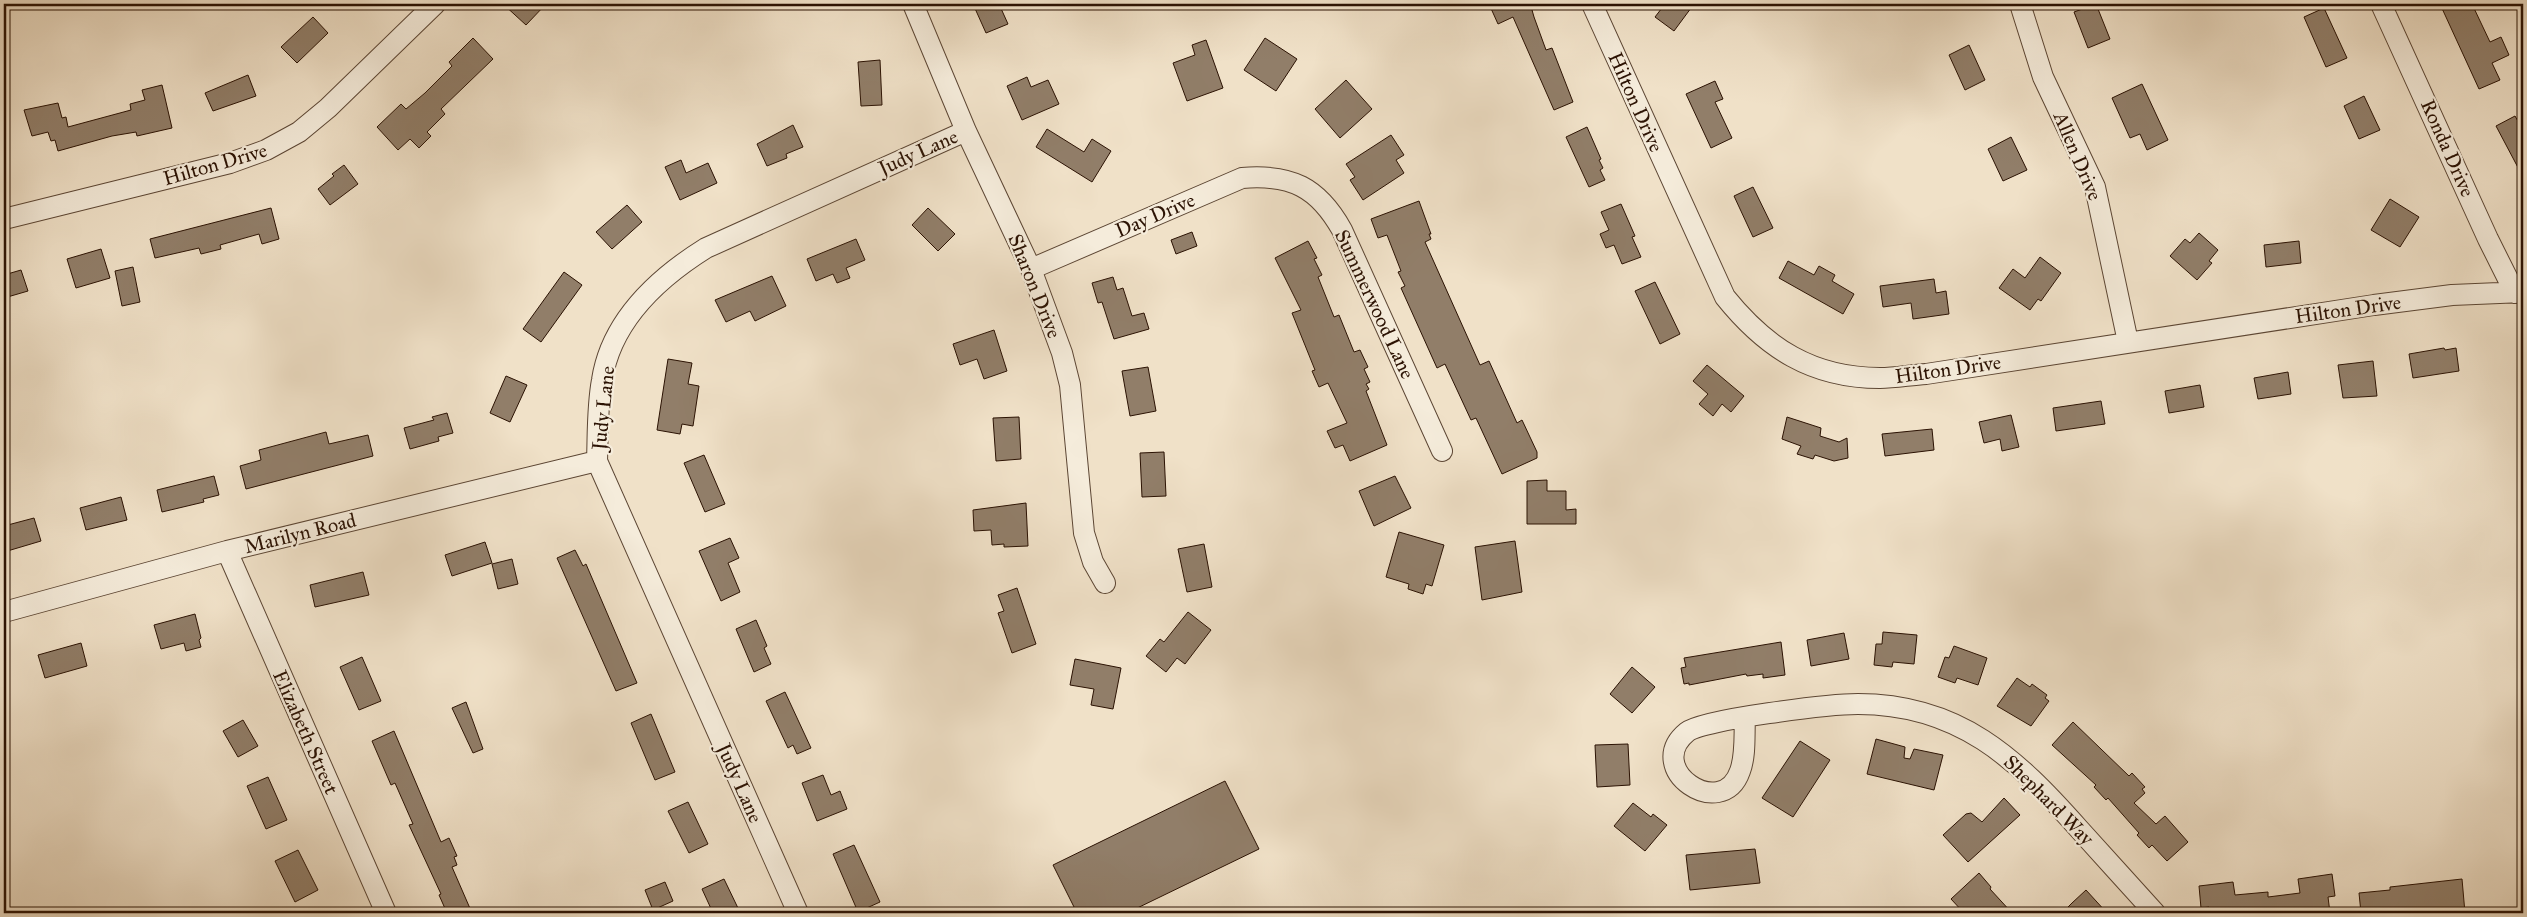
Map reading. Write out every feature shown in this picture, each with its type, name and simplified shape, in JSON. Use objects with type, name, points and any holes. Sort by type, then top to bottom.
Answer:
[{"type":"street","name":"Hilton Drive","points":[[4,219],[230,163],[266,150],[300,132],[328,108],[435,4]]},
{"type":"street","name":"Sharon Drive","points":[[913,4],[966,131],[1031,269],[1062,353],[1070,385],[1084,534],[1092,562],[1105,583]]},
{"type":"street","name":"Hilton Drive","points":[[1592,4],[1725,297],[1759,335],[1785,353],[1817,368],[1847,375],[1880,378],[1926,374],[2413,300],[2452,295],[2520,293]]},
{"type":"street","name":"Allen Drive","points":[[2020,4],[2025,25],[2043,76],[2095,187],[2128,342]]},
{"type":"street","name":"Ronda Drive","points":[[2381,4],[2488,239],[2520,293]]},
{"type":"street","name":"Judy Lane","points":[[798,913],[597,461],[602,379],[611,346],[654,285],[675,267],[706,248],[966,131]]},
{"type":"street","name":"Day Drive","points":[[1031,269],[1242,178],[1266,176],[1283,179]]},
{"type":"street","name":"Summerwood Lane","points":[[1283,179],[1317,195],[1330,210],[1442,451]]},
{"type":"street","name":"Marilyn Road","points":[[4,612],[226,551],[597,461]]},
{"type":"street","name":"Elizabeth Street","points":[[226,551],[386,913]]},
{"type":"street","name":"Shephard Way","points":[[1745,718],[1812,708],[1878,705],[1934,717],[1972,733],[2010,758],[2037,783],[2155,913]]},
{"type":"building","points":[[503,4],[546,4],[526,25]]},
{"type":"building","points":[[973,4],[999,4],[1008,24],[986,33]]},
{"type":"building","points":[[1489,4],[1545,4],[1532,10],[1534,17],[1546,50],[1552,48],[1573,102],[1554,110],[1513,17],[1498,24]]},
{"type":"building","points":[[1665,4],[1694,4],[1674,31],[1655,17]]},
{"type":"building","points":[[2096,4],[2110,39],[2088,48],[2074,12]]},
{"type":"building","points":[[2440,4],[2472,4],[2490,42],[2501,37],[2509,55],[2492,63],[2500,80],[2479,89]]},
{"type":"building","points":[[2324,8],[2347,58],[2326,67],[2304,17]]},
{"type":"building","points":[[313,17],[328,33],[297,63],[281,47]]},
{"type":"building","points":[[473,38],[493,59],[441,109],[445,114],[427,132],[431,136],[419,148],[410,139],[398,150],[377,127],[401,104],[406,109],[425,93],[452,66],[449,62]]},
{"type":"building","points":[[1265,38],[1297,59],[1276,91],[1244,70]]},
{"type":"building","points":[[1206,40],[1223,88],[1187,101],[1173,63],[1195,55],[1192,45]]},
{"type":"building","points":[[1969,45],[1985,80],[1965,90],[1949,55]]},
{"type":"building","points":[[880,60],[882,105],[861,106],[858,62]]},
{"type":"building","points":[[248,75],[256,96],[213,111],[205,93]]},
{"type":"building","points":[[1027,77],[1031,87],[1048,80],[1059,104],[1022,120],[1007,86]]},
{"type":"building","points":[[1346,80],[1372,109],[1340,138],[1315,109]]},
{"type":"building","points":[[1715,81],[1723,99],[1715,102],[1732,138],[1711,148],[1686,94]]},
{"type":"building","points":[[2142,84],[2168,140],[2147,150],[2140,134],[2130,138],[2112,98]]},
{"type":"building","points":[[162,85],[172,128],[137,136],[136,132],[112,136],[58,151],[55,140],[51,141],[48,132],[32,136],[24,110],[58,103],[62,118],[66,117],[68,127],[131,110],[130,104],[145,100],[142,90]]},
{"type":"building","points":[[2364,96],[2380,130],[2359,139],[2344,106]]},
{"type":"building","points":[[2515,116],[2523,130],[2523,177],[2496,126]]},
{"type":"building","points":[[793,125],[803,147],[786,154],[787,158],[767,166],[757,144]]},
{"type":"building","points":[[1587,127],[1601,159],[1599,160],[1603,168],[1600,170],[1605,180],[1589,187],[1566,137]]},
{"type":"building","points":[[1047,129],[1084,152],[1092,139],[1111,151],[1092,182],[1036,147]]},
{"type":"building","points":[[1391,135],[1404,155],[1396,160],[1404,173],[1363,200],[1350,180],[1355,177],[1346,164]]},
{"type":"building","points":[[2011,137],[2027,170],[2003,181],[1988,149]]},
{"type":"building","points":[[681,160],[686,173],[708,163],[717,183],[680,200],[665,167]]},
{"type":"building","points":[[344,165],[358,184],[330,205],[318,189],[334,176],[332,174]]},
{"type":"building","points":[[1753,187],[1773,228],[1753,237],[1734,196]]},
{"type":"building","points":[[2390,199],[2419,217],[2400,247],[2371,230]]},
{"type":"building","points":[[1419,201],[1431,234],[1429,234],[1431,239],[1425,242],[1480,365],[1489,361],[1517,423],[1522,420],[1537,452],[1537,458],[1502,474],[1476,418],[1471,420],[1445,364],[1437,368],[1401,288],[1405,286],[1398,272],[1401,271],[1387,235],[1378,238],[1371,219]]},
{"type":"building","points":[[1621,204],[1635,236],[1632,237],[1641,257],[1622,264],[1614,245],[1606,248],[1600,234],[1609,230],[1601,212]]},
{"type":"building","points":[[627,205],[642,222],[612,249],[596,232]]},
{"type":"building","points":[[271,208],[279,239],[262,244],[259,234],[220,245],[221,249],[201,254],[199,248],[155,258],[150,239]]},
{"type":"building","points":[[928,208],[955,234],[938,251],[912,225]]},
{"type":"building","points":[[1192,232],[1197,246],[1176,254],[1171,240]]},
{"type":"building","points":[[2199,233],[2218,250],[2209,261],[2212,263],[2197,280],[2170,256],[2185,239],[2190,243]]},
{"type":"building","points":[[856,239],[865,260],[846,268],[850,278],[837,283],[833,274],[816,281],[807,259]]},
{"type":"building","points":[[1308,241],[1317,258],[1314,259],[1322,275],[1318,277],[1334,317],[1339,315],[1354,352],[1360,350],[1368,367],[1364,369],[1370,382],[1366,384],[1369,389],[1366,391],[1387,445],[1350,461],[1343,445],[1335,448],[1327,431],[1347,423],[1328,383],[1319,387],[1312,371],[1315,370],[1292,313],[1301,310],[1275,258]]},
{"type":"building","points":[[2299,241],[2301,263],[2266,267],[2264,245]]},
{"type":"building","points":[[101,249],[110,278],[76,288],[67,259]]},
{"type":"building","points":[[2040,257],[2061,273],[2041,301],[2038,299],[2030,310],[1999,288],[2013,269],[2025,278]]},
{"type":"building","points":[[1788,261],[1814,275],[1819,266],[1835,275],[1832,281],[1854,294],[1843,314],[1779,278]]},
{"type":"building","points":[[133,267],[140,302],[122,306],[115,271]]},
{"type":"building","points":[[21,270],[28,291],[4,298],[4,275]]},
{"type":"building","points":[[564,272],[582,285],[541,342],[523,329]]},
{"type":"building","points":[[772,276],[786,306],[755,321],[750,311],[726,322],[715,300]]},
{"type":"building","points":[[1113,277],[1117,290],[1123,288],[1132,316],[1144,313],[1149,329],[1114,339],[1102,302],[1098,303],[1092,283]]},
{"type":"building","points":[[1934,279],[1936,293],[1946,291],[1949,314],[1913,319],[1911,303],[1883,307],[1880,286]]},
{"type":"building","points":[[1655,282],[1680,334],[1660,344],[1635,291]]},
{"type":"building","points":[[994,330],[1007,371],[984,379],[977,359],[960,365],[953,344]]},
{"type":"building","points":[[2444,348],[2445,350],[2456,348],[2459,371],[2413,378],[2409,354]]},
{"type":"building","points":[[668,359],[692,363],[688,384],[699,386],[693,426],[682,424],[680,434],[657,430]]},
{"type":"building","points":[[2373,361],[2377,396],[2343,398],[2338,365]]},
{"type":"building","points":[[1707,365],[1744,396],[1731,412],[1722,404],[1713,416],[1699,404],[1708,394],[1693,381]]},
{"type":"building","points":[[1148,367],[1156,411],[1130,416],[1122,371]]},
{"type":"building","points":[[2288,372],[2291,394],[2258,399],[2254,378]]},
{"type":"building","points":[[506,376],[527,385],[510,422],[490,413]]},
{"type":"building","points":[[2200,385],[2204,407],[2169,413],[2165,391]]},
{"type":"building","points":[[2101,401],[2105,424],[2056,431],[2053,408]]},
{"type":"building","points":[[447,413],[453,433],[438,437],[439,441],[410,449],[404,428],[434,420],[432,417]]},
{"type":"building","points":[[2011,415],[2019,447],[2002,451],[2000,439],[1984,443],[1979,422]]},
{"type":"building","points":[[1019,417],[1021,459],[996,461],[993,418]]},
{"type":"building","points":[[1787,417],[1821,428],[1820,436],[1839,442],[1847,438],[1848,458],[1834,461],[1815,455],[1813,459],[1797,454],[1801,446],[1782,439]]},
{"type":"building","points":[[1932,429],[1934,450],[1885,456],[1882,434]]},
{"type":"building","points":[[326,432],[329,444],[368,435],[373,456],[246,489],[240,466],[261,460],[259,450]]},
{"type":"building","points":[[1164,452],[1166,496],[1142,497],[1140,453]]},
{"type":"building","points":[[704,455],[725,504],[705,512],[684,463]]},
{"type":"building","points":[[214,476],[219,495],[203,499],[204,502],[162,512],[157,490]]},
{"type":"building","points":[[1395,476],[1411,508],[1374,526],[1359,491]]},
{"type":"building","points":[[1547,480],[1547,491],[1566,491],[1566,510],[1576,509],[1576,524],[1527,524],[1527,481]]},
{"type":"building","points":[[121,497],[127,520],[86,530],[80,508]]},
{"type":"building","points":[[1026,503],[1028,546],[1004,547],[1004,544],[992,545],[991,530],[974,531],[973,510]]},
{"type":"building","points":[[34,518],[41,541],[4,552],[4,526]]},
{"type":"building","points":[[1399,532],[1444,545],[1432,586],[1426,584],[1423,594],[1408,589],[1409,584],[1386,577]]},
{"type":"building","points":[[730,538],[739,558],[728,563],[740,592],[721,601],[699,551]]},
{"type":"building","points":[[1515,541],[1522,592],[1482,600],[1475,547]]},
{"type":"building","points":[[485,542],[492,563],[452,576],[445,555]]},
{"type":"building","points":[[1204,544],[1212,587],[1187,592],[1178,549]]},
{"type":"building","points":[[575,550],[583,566],[586,564],[637,683],[616,691],[557,558]]},
{"type":"building","points":[[512,559],[518,584],[498,589],[492,564]]},
{"type":"building","points":[[363,572],[369,595],[315,607],[310,585]]},
{"type":"building","points":[[1017,588],[1036,644],[1012,653],[998,613],[1004,611],[998,595]]},
{"type":"building","points":[[1188,612],[1211,630],[1185,664],[1177,658],[1166,672],[1146,656],[1160,639],[1164,642]]},
{"type":"building","points":[[195,614],[201,638],[199,640],[201,647],[186,651],[184,643],[161,649],[154,625]]},
{"type":"building","points":[[756,620],[767,646],[764,648],[771,664],[754,672],[736,629]]},
{"type":"building","points":[[1883,632],[1917,635],[1914,664],[1893,662],[1892,667],[1874,665],[1876,644],[1882,644]]},
{"type":"building","points":[[1844,633],[1849,659],[1811,666],[1807,640]]},
{"type":"building","points":[[1781,642],[1785,675],[1763,678],[1763,674],[1747,676],[1746,674],[1689,685],[1689,683],[1684,684],[1681,668],[1686,667],[1684,658]]},
{"type":"building","points":[[81,643],[87,666],[45,678],[38,655]]},
{"type":"building","points":[[1954,646],[1987,658],[1978,685],[1957,678],[1955,683],[1938,677],[1945,657],[1949,658]]},
{"type":"building","points":[[362,657],[381,701],[359,710],[340,667]]},
{"type":"building","points":[[1075,659],[1121,668],[1113,709],[1091,705],[1094,689],[1070,685]]},
{"type":"building","points":[[1632,667],[1655,687],[1632,713],[1610,694]]},
{"type":"building","points":[[2017,678],[2030,687],[2032,684],[2047,695],[2045,698],[2049,701],[2031,726],[1997,706]]},
{"type":"building","points":[[785,692],[811,748],[797,754],[793,745],[788,748],[766,701]]},
{"type":"building","points":[[466,702],[483,749],[473,753],[452,708]]},
{"type":"building","points":[[651,714],[675,772],[655,780],[631,723]]},
{"type":"building","points":[[243,720],[258,746],[238,757],[223,731]]},
{"type":"building","points":[[2073,722],[2129,776],[2132,773],[2145,787],[2142,789],[2145,793],[2134,803],[2156,824],[2165,816],[2188,842],[2167,861],[2152,845],[2149,848],[2137,835],[2139,833],[2108,798],[2106,800],[2094,787],[2096,785],[2052,745]]},
{"type":"building","points":[[394,731],[441,842],[449,838],[457,856],[454,857],[457,865],[452,867],[472,913],[447,913],[439,895],[441,894],[409,825],[413,824],[395,783],[391,785],[372,741]]},
{"type":"building","points":[[1876,739],[1905,747],[1904,758],[1910,759],[1914,749],[1943,755],[1934,790],[1867,774]]},
{"type":"building","points":[[1800,741],[1830,760],[1793,817],[1762,798]]},
{"type":"building","points":[[1628,744],[1630,785],[1597,787],[1595,745]]},
{"type":"building","points":[[823,775],[831,795],[840,791],[847,809],[817,821],[802,783]]},
{"type":"building","points":[[268,777],[287,820],[266,829],[247,786]]},
{"type":"building","points":[[1225,781],[1259,849],[1127,913],[1077,913],[1053,865]]},
{"type":"building","points":[[2004,798],[2020,815],[1968,862],[1943,835],[1966,814],[1971,813],[1982,822]]},
{"type":"building","points":[[688,802],[708,844],[689,853],[668,811]]},
{"type":"building","points":[[1633,803],[1651,817],[1653,814],[1667,825],[1645,851],[1614,826]]},
{"type":"building","points":[[854,845],[880,902],[858,912],[833,854]]},
{"type":"building","points":[[1755,849],[1760,883],[1690,890],[1686,855]]},
{"type":"building","points":[[298,850],[318,890],[295,902],[275,861]]},
{"type":"building","points":[[1979,873],[1991,887],[1990,889],[2012,913],[1964,913],[1951,899]]},
{"type":"building","points":[[2332,874],[2335,896],[2328,897],[2330,913],[2210,913],[2209,907],[2201,908],[2199,886],[2233,882],[2235,895],[2268,892],[2268,897],[2300,893],[2298,879]]},
{"type":"building","points":[[724,879],[740,913],[713,913],[702,889]]},
{"type":"building","points":[[2462,879],[2465,913],[2361,913],[2359,893],[2390,890],[2390,887]]},
{"type":"building","points":[[665,882],[673,901],[653,910],[645,890]]},
{"type":"building","points":[[2086,890],[2107,913],[2062,913],[2072,903]]}]
